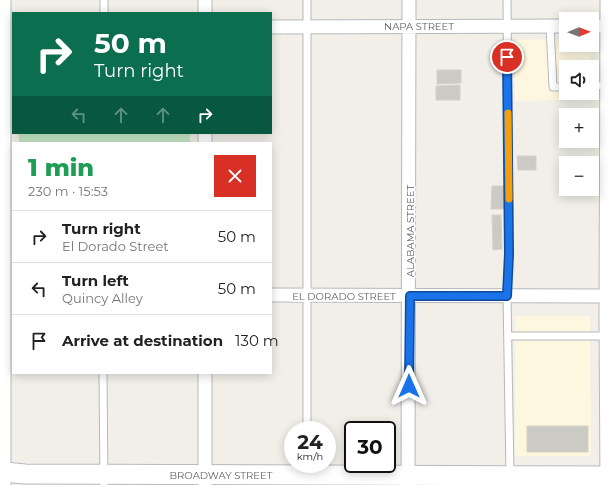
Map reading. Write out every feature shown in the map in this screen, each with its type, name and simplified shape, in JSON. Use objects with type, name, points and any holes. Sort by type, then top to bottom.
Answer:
[{"type":"main road","points":[[610,0],[601,26],[610,58],[601,85],[610,184],[609,336],[611,479]]},
{"type":"main road","name":"BROADWAY STREET","points":[[2,476],[26,474],[104,480],[205,480],[306,477],[408,480],[611,479]]},
{"type":"street","points":[[2,476],[5,295],[6,26],[4,0]]},
{"type":"street","points":[[205,0],[205,12]]},
{"type":"street","name":"ALABAMA STREET","points":[[408,480],[410,296],[409,0]]},
{"type":"street","name":"NAPA STREET","points":[[272,27],[559,26]]},
{"type":"street","name":"EL DORADO STREET","points":[[272,295],[609,296]]},
{"type":"street","points":[[205,374],[205,480]]},
{"type":"lane","points":[[104,0],[104,12]]},
{"type":"lane","points":[[306,421],[307,0]]},
{"type":"lane","points":[[507,0],[509,254],[507,296],[510,480]]},
{"type":"lane","points":[[550,26],[553,87],[559,87]]},
{"type":"lane","points":[[508,336],[609,336]]},
{"type":"lane","points":[[103,374],[104,480]]},
{"type":"shaded area","points":[[559,39],[559,52],[591,52],[590,60],[559,60],[559,100],[515,101],[515,40]]},
{"type":"shaded area","points":[[515,316],[590,316],[591,452],[589,456],[515,456]]},
{"type":"green space","points":[[19,134],[190,134],[190,142],[19,142]]},
{"type":"building","points":[[437,70],[461,70],[461,83],[437,84]]},
{"type":"building","points":[[460,85],[460,100],[436,100],[436,86]]},
{"type":"building","points":[[517,156],[536,156],[536,170],[518,170]]},
{"type":"building","points":[[492,186],[505,186],[505,209],[491,209]]},
{"type":"building","points":[[492,215],[501,215],[502,249],[493,250]]},
{"type":"building","points":[[527,426],[588,426],[588,452],[527,452]]},
{"type":"slow traffic","points":[[508,113],[509,199]]},
{"type":"route","points":[[409,386],[410,296],[507,296],[509,254],[507,57]]}]
